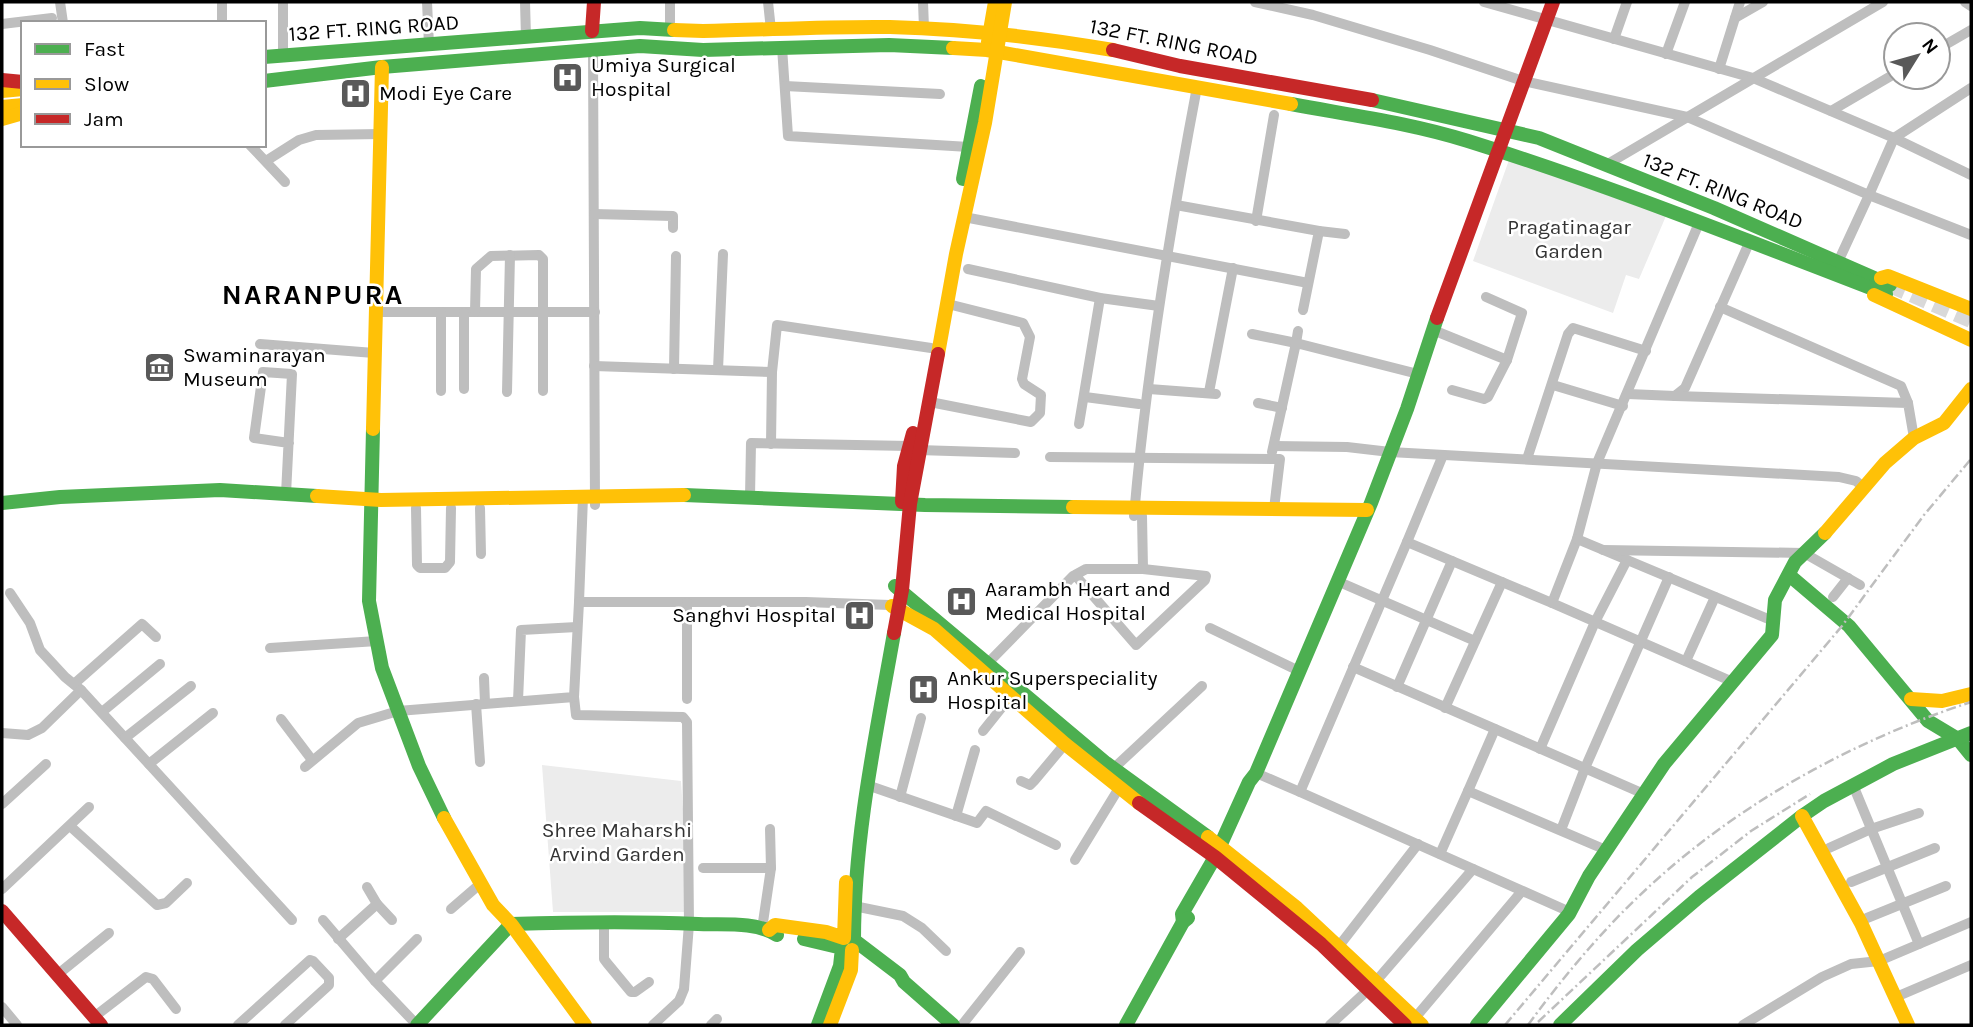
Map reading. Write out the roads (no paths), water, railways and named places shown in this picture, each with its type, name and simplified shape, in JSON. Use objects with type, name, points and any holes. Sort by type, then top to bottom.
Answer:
[{"type":"street","points":[[60,2],[63,21]]},
{"type":"street","points":[[222,2],[222,21]]},
{"type":"street","points":[[283,2],[283,55]]},
{"type":"street","points":[[427,2],[429,45]]},
{"type":"street","points":[[525,2],[526,37]]},
{"type":"street","points":[[592,31],[594,2]]},
{"type":"street","points":[[670,2],[670,30]]},
{"type":"street","points":[[768,2],[771,30]]},
{"type":"street","points":[[923,2],[924,28]]},
{"type":"street","points":[[834,1024],[851,970],[845,894],[854,815],[898,588],[905,508],[931,348],[969,147],[992,51],[995,2]]},
{"type":"street","points":[[995,32],[1005,2]]},
{"type":"street","points":[[1255,2],[1286,5],[1524,81],[1686,117],[1971,235]]},
{"type":"street","points":[[1484,2],[1752,78],[1894,138],[1971,175]]},
{"type":"street","points":[[1126,1025],[1183,922],[1191,916],[1222,854],[1249,782],[1256,773],[1365,515],[1553,2]]},
{"type":"street","points":[[1614,39],[1627,2]]},
{"type":"street","points":[[1666,54],[1685,2]]},
{"type":"street","points":[[1719,69],[1740,2]]},
{"type":"street","points":[[1735,18],[1763,2]]},
{"type":"street","points":[[1605,164],[1883,2]]},
{"type":"street","points":[[1965,2],[1971,6]]},
{"type":"street","points":[[27,21],[52,18]]},
{"type":"street","points":[[2,24],[21,22]]},
{"type":"street","name":"132 FT. RING ROAD","points":[[266,57],[640,28],[771,30],[852,27],[995,32],[1129,53],[1180,66],[1386,102],[1539,138],[1714,208],[1838,262],[1874,284]]},
{"type":"street","points":[[1952,41],[1971,30]]},
{"type":"street","name":"132 FT. RING ROAD","points":[[266,81],[382,67],[640,46],[703,50],[889,45],[992,51],[1403,125],[1466,140],[1749,243],[1874,284]]},
{"type":"street","points":[[782,47],[788,135],[969,147]]},
{"type":"street","points":[[593,49],[594,366],[589,501],[579,602],[574,697],[576,715],[686,719],[689,924],[683,996],[653,1025]]},
{"type":"street","points":[[914,448],[930,401],[964,217],[985,123],[992,51]]},
{"type":"street","points":[[382,67],[369,601],[382,668],[419,766],[458,846],[492,905],[511,924],[586,1025]]},
{"type":"street","points":[[2,80],[21,82]]},
{"type":"street","points":[[1831,111],[1882,81]]},
{"type":"street","points":[[785,86],[940,94]]},
{"type":"street","points":[[1143,569],[1137,514],[1139,460],[1159,306],[1197,87]]},
{"type":"street","points":[[1838,262],[1894,138],[1971,88]]},
{"type":"street","points":[[2,91],[21,89]]},
{"type":"street","points":[[2,107],[21,104]]},
{"type":"street","points":[[2,119],[21,114]]},
{"type":"street","points":[[1256,221],[1274,115]]},
{"type":"street","points":[[266,161],[299,140],[316,135],[381,134]]},
{"type":"street","points":[[252,147],[285,182]]},
{"type":"street","points":[[1177,205],[1256,221],[1345,234]]},
{"type":"street","points":[[594,214],[673,216],[673,228]]},
{"type":"street","points":[[964,217],[1308,283]]},
{"type":"street","points":[[1552,603],[1577,539],[1597,463],[1699,223]]},
{"type":"street","points":[[1303,310],[1319,231]]},
{"type":"street","points":[[1675,396],[1685,388],[1749,243]]},
{"type":"street","points":[[718,370],[723,254]]},
{"type":"street","points":[[475,312],[476,269],[491,256],[540,255],[543,259],[542,391]]},
{"type":"street","points":[[507,392],[510,256]]},
{"type":"street","points":[[674,369],[676,256]]},
{"type":"street","points":[[1149,390],[1213,393],[1233,268]]},
{"type":"street","points":[[968,269],[1100,298],[1159,306]]},
{"type":"street","points":[[1874,284],[1888,276],[1971,309]]},
{"type":"street","points":[[1874,284],[1889,290]]},
{"type":"street","points":[[1874,284],[1875,297],[1971,340]]},
{"type":"street","points":[[1452,390],[1484,399],[1488,397],[1507,360],[1522,313],[1486,297]]},
{"type":"street","points":[[1079,424],[1100,298]]},
{"type":"street","points":[[930,401],[1031,422],[1040,413],[1041,395],[1024,384],[1022,379],[1030,337],[1023,323],[948,304]]},
{"type":"street","points":[[1720,307],[1901,386],[1908,403],[1914,438]]},
{"type":"street","points":[[440,391],[441,312]]},
{"type":"street","points":[[376,313],[595,313]]},
{"type":"street","points":[[464,313],[464,389]]},
{"type":"street","points":[[771,444],[772,372],[777,325],[931,348]]},
{"type":"street","points":[[1527,459],[1568,334],[1573,328],[1646,351]]},
{"type":"street","points":[[1433,330],[1507,360]]},
{"type":"street","points":[[1271,459],[1298,331]]},
{"type":"street","points":[[1252,334],[1296,342],[1418,374]]},
{"type":"street","points":[[260,344],[374,353]]},
{"type":"street","points":[[594,366],[772,372]]},
{"type":"street","points":[[286,494],[289,443],[292,374],[263,372],[254,439],[289,443]]},
{"type":"street","points":[[1553,385],[1623,406]]},
{"type":"street","points":[[1477,1025],[1570,912],[1606,850],[1699,721],[1772,635],[1774,600],[1795,562],[1830,528],[1885,463],[1914,438],[1944,423],[1971,388]]},
{"type":"street","points":[[1628,394],[1908,403]]},
{"type":"street","points":[[1085,397],[1139,404]]},
{"type":"street","points":[[1258,403],[1282,408]]},
{"type":"street","points":[[750,497],[751,443],[1015,453]]},
{"type":"street","points":[[1273,446],[1347,447],[1390,452],[1839,477],[1856,481],[1863,487]]},
{"type":"street","points":[[1300,792],[1443,455]]},
{"type":"street","points":[[1050,457],[1139,460],[1280,459],[1274,509]]},
{"type":"street","points":[[2,503],[60,497],[220,489],[416,508],[480,508],[696,495],[905,508]]},
{"type":"street","points":[[2,512],[61,505],[220,498],[371,504],[589,501],[1137,514],[1365,515]]},
{"type":"street","points":[[416,508],[417,565],[420,568],[445,568],[450,562],[451,508]]},
{"type":"street","points":[[480,508],[481,554]]},
{"type":"street","points":[[1137,514],[1274,509],[1365,515]]},
{"type":"street","points":[[1577,539],[1773,621]]},
{"type":"street","points":[[1406,542],[1733,682]]},
{"type":"street","points":[[1603,550],[1804,553],[1860,585]]},
{"type":"street","points":[[1541,749],[1595,622],[1628,560]]},
{"type":"street","points":[[1397,687],[1452,561]]},
{"type":"street","points":[[988,663],[1075,575],[1086,569],[1143,569],[1206,576],[1205,580],[1136,645],[1075,575]]},
{"type":"street","points":[[1789,575],[1849,626],[1928,721],[1964,736],[1971,755]]},
{"type":"street","points":[[1560,830],[1668,577]]},
{"type":"street","points":[[1833,597],[1848,578]]},
{"type":"street","points":[[1337,581],[1475,641]]},
{"type":"street","points":[[1445,708],[1502,582]]},
{"type":"street","points":[[898,588],[1114,768],[1339,946],[1373,985]]},
{"type":"street","points":[[10,593],[30,623],[40,650],[102,712],[292,920]]},
{"type":"street","points":[[1686,661],[1715,597]]},
{"type":"street","points":[[579,602],[806,602],[894,607],[934,629],[1119,788],[1222,854],[1321,944],[1373,985],[1414,1023],[1522,891]]},
{"type":"street","points":[[687,603],[687,699]]},
{"type":"street","points":[[818,1025],[848,944],[862,816],[894,607]]},
{"type":"street","points":[[2,733],[28,735],[42,727],[142,624],[156,637]]},
{"type":"street","points":[[518,701],[521,630],[578,627]]},
{"type":"street","points":[[1210,628],[1299,671]]},
{"type":"street","points":[[270,648],[377,642]]},
{"type":"street","points":[[102,712],[160,664]]},
{"type":"street","points":[[1353,667],[1644,794]]},
{"type":"street","points":[[480,762],[484,678]]},
{"type":"street","points":[[125,738],[191,686]]},
{"type":"street","points":[[1114,768],[1202,686]]},
{"type":"street","points":[[1911,699],[1941,703],[1971,694]]},
{"type":"street","points":[[983,732],[1011,696]]},
{"type":"street","points":[[281,719],[309,763],[358,723],[398,711],[574,697]]},
{"type":"street","points":[[149,764],[214,713]]},
{"type":"street","points":[[900,797],[921,718]]},
{"type":"street","points":[[1440,854],[1495,729]]},
{"type":"street","points":[[1560,1025],[1637,950],[1802,816],[1893,764],[1964,736]]},
{"type":"street","points":[[1021,781],[1030,785],[1065,744]]},
{"type":"street","points":[[956,816],[975,750]]},
{"type":"street","points":[[2,804],[46,764]]},
{"type":"street","points":[[1256,773],[1570,912]]},
{"type":"street","points":[[867,785],[977,823],[986,811],[1056,845]]},
{"type":"street","points":[[1853,785],[1919,944]]},
{"type":"street","points":[[1075,860],[1119,788]]},
{"type":"street","points":[[1468,791],[1606,850]]},
{"type":"street","points":[[2,889],[89,807]]},
{"type":"street","points":[[1829,848],[1871,829],[1919,813]]},
{"type":"street","points":[[1802,816],[1879,961],[1908,1025]]},
{"type":"street","points":[[70,826],[157,905],[166,903],[187,883]]},
{"type":"street","points":[[766,929],[771,868],[770,829]]},
{"type":"street","points":[[1339,946],[1418,844]]},
{"type":"street","points":[[1851,882],[1935,848]]},
{"type":"street","points":[[703,868],[771,868]]},
{"type":"street","points":[[1330,1025],[1373,985],[1473,869]]},
{"type":"street","points":[[450,909],[480,884]]},
{"type":"street","points":[[1867,918],[1945,886]]},
{"type":"street","points":[[367,887],[377,904],[392,920]]},
{"type":"street","points":[[338,939],[377,904]]},
{"type":"street","points":[[854,906],[903,916],[922,928],[946,951]]},
{"type":"street","points":[[3,917],[96,1022]]},
{"type":"street","points":[[3,917],[96,1022]]},
{"type":"street","points":[[323,920],[417,1025],[511,924],[604,922],[766,929],[773,934],[848,944],[900,975],[904,982],[953,1025]]},
{"type":"street","points":[[604,922],[604,954],[607,963],[631,992],[649,982]]},
{"type":"street","points":[[1743,1025],[1757,1021],[1822,977],[1851,964],[1879,961],[1971,922]]},
{"type":"street","points":[[57,975],[109,933]]},
{"type":"street","points":[[375,981],[417,939]]},
{"type":"street","points":[[962,1025],[1020,952]]},
{"type":"street","points":[[238,1025],[310,960],[313,961],[329,978],[329,985],[285,1025]]},
{"type":"street","points":[[1896,997],[1971,965]]},
{"type":"street","points":[[96,1022],[146,977],[153,979],[177,1009]]},
{"type":"street","points":[[2,1007],[17,1025]]},
{"type":"tunnel","points":[[1890,285],[1971,320]]},
{"type":"railway","points":[[1505,1025],[1842,626],[1924,515],[1971,459]]},
{"type":"railway","points":[[1528,1025],[1580,958],[1609,926],[1675,864],[1713,834],[1753,806],[1837,757],[1926,718],[1971,702]]},
{"type":"railway","points":[[1538,1022],[1692,877],[1751,831],[1810,794]]},
{"type":"place","name":"Umiya Surgical Hospital","points":[[568,77]]},
{"type":"place","name":"Modi Eye Care","points":[[356,93]]},
{"type":"place","name":"Swaminarayan Museum","points":[[160,367]]},
{"type":"place","name":"Aarambh Heart and Medical Hospital","points":[[962,601]]},
{"type":"place","name":"Sanghvi Hospital","points":[[859,615]]},
{"type":"place","name":"Ankur Superspeciality Hospital","points":[[924,690]]},
{"type":"district","name":"NARANPURA","points":[[313,294]]},
{"type":"park label","name":"Pragatinagar Garden","points":[[1569,239]]},
{"type":"park label","name":"Shree Maharshi Arvind Garden","points":[[617,842]]}]
